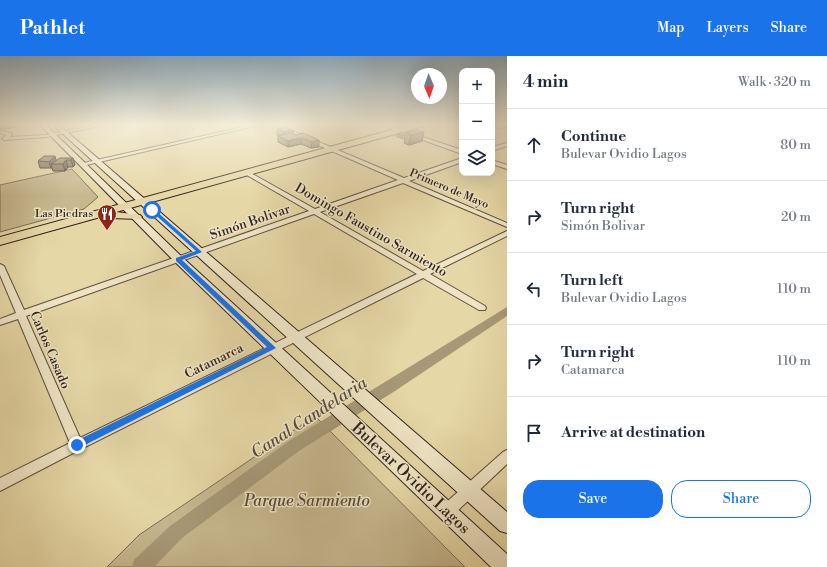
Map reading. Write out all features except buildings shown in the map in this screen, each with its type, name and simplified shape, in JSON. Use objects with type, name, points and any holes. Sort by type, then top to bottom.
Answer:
[{"type":"highway","points":[[0,242],[338,148]]},
{"type":"highway","points":[[98,214],[136,217]]},
{"type":"main road","name":"Bulevar Ovidio Lagos","points":[[66,148],[178,259],[506,567]]},
{"type":"main road","name":"Bulevar Ovidio Lagos","points":[[83,148],[507,524]]},
{"type":"street","points":[[82,164],[152,148]]},
{"type":"street","name":"Primero de Mayo","points":[[326,148],[507,225]]},
{"type":"street","name":"Simón Bolivar","points":[[0,322],[459,161]]},
{"type":"street","points":[[495,163],[507,167]]},
{"type":"street","name":"Domingo Faustino Sarmiento","points":[[247,173],[314,213],[482,308]]},
{"type":"street","name":"Catamarca","points":[[0,485],[77,445],[507,232]]},
{"type":"street","name":"Carlos Casado","points":[[0,266],[77,445]]},
{"type":"street","points":[[447,512],[507,456]]},
{"type":"green space","points":[[72,169],[98,197],[84,209],[0,232],[0,185]]},
{"type":"green space","name":"Parque Sarmiento","points":[[315,416],[465,567],[107,567],[139,535]]},
{"type":"waterway","name":"Canal Candelaria","points":[[141,567],[176,532],[294,446],[390,387],[507,311]]},
{"type":"place","name":"Las Piedras","points":[[107,231]]},
{"type":"route","points":[[77,445],[272,348],[178,259],[200,252],[152,210]]}]
